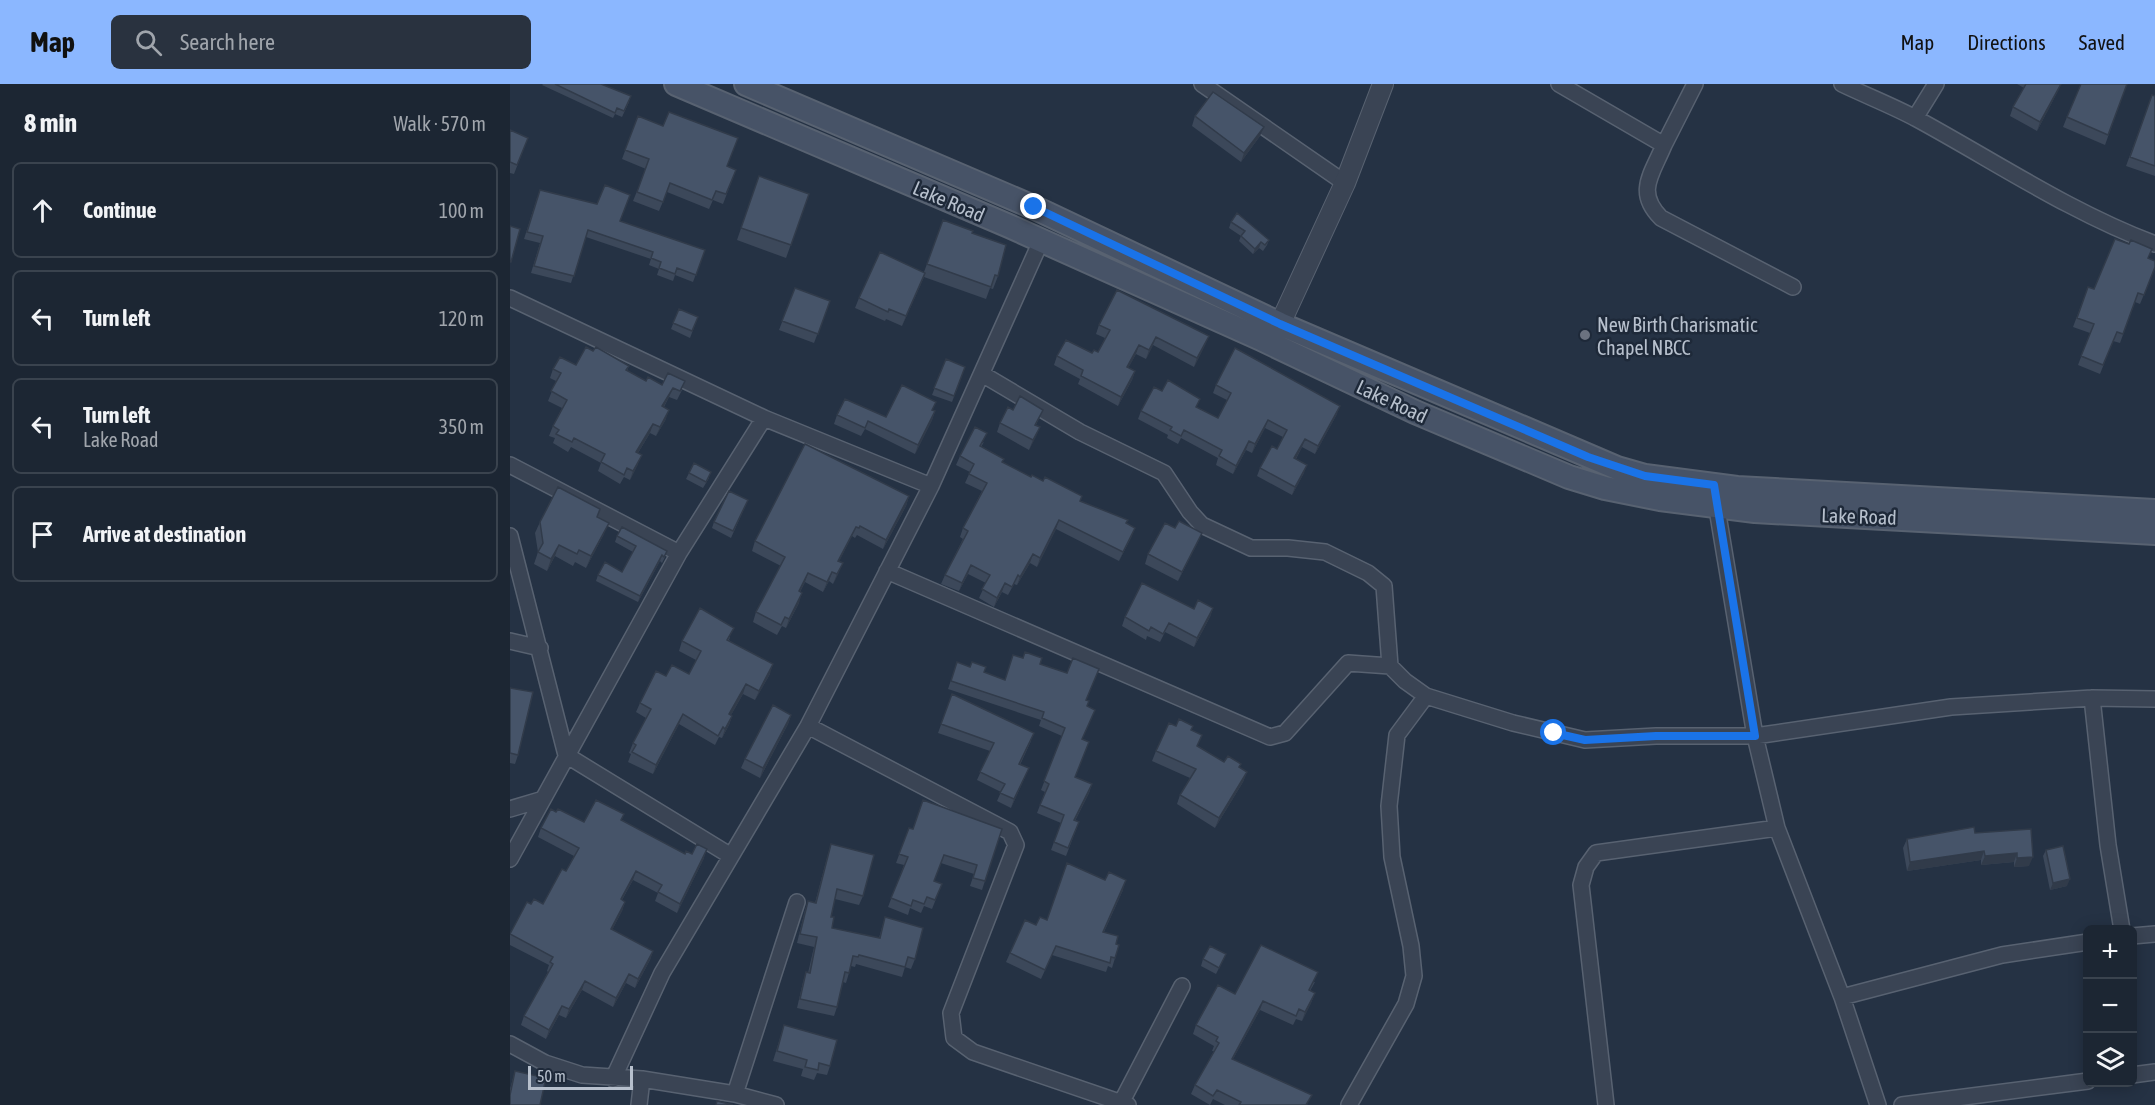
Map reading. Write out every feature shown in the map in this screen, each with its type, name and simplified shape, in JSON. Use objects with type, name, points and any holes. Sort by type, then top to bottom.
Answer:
[{"type":"main road","name":"Lake Road","points":[[676,84],[1041,241],[1261,339],[1415,412],[1569,477],[1660,500],[1715,496],[2155,511]]},
{"type":"main road","name":"Lake Road","points":[[746,84],[1034,207],[1280,324],[1617,468],[1778,513],[2155,533]]},
{"type":"street","points":[[1202,84],[1345,183]]},
{"type":"street","points":[[1280,324],[1345,183],[1383,84]]},
{"type":"street","points":[[1559,84],[1664,145]]},
{"type":"street","points":[[1695,84],[1664,145],[1646,194],[1649,207],[1661,218],[1793,287]]},
{"type":"street","points":[[1842,84],[1915,118],[2013,176],[2121,231],[2155,244]]},
{"type":"street","points":[[1915,118],[1936,84]]},
{"type":"street","points":[[613,1079],[662,973],[808,726],[931,486],[1041,241]]},
{"type":"street","points":[[510,298],[764,418],[931,486]]},
{"type":"street","points":[[982,374],[1080,432],[1164,474],[1190,512],[1202,525],[1251,548],[1288,548],[1325,552],[1368,573],[1384,586],[1388,607],[1387,643],[1390,666],[1405,681],[1426,696],[1513,723],[1585,740],[1656,736],[1755,736],[1951,707],[2092,698],[2155,699]]},
{"type":"street","points":[[510,859],[540,800],[679,553],[764,418]]},
{"type":"street","points":[[510,465],[679,553]]},
{"type":"street","points":[[1715,496],[1755,736],[1777,828],[1842,997],[1878,1105]]},
{"type":"street","points":[[510,536],[566,755],[731,856]]},
{"type":"street","points":[[887,571],[1270,737],[1285,733],[1348,663],[1390,666]]},
{"type":"street","points":[[510,640],[540,648]]},
{"type":"street","points":[[1349,1105],[1406,1004],[1414,976],[1411,946],[1392,857],[1389,806],[1397,735],[1426,696]]},
{"type":"street","points":[[2092,698],[2108,845],[2121,925]]},
{"type":"street","points":[[808,726],[1010,832],[1016,845],[951,1013],[954,1038],[973,1052],[1124,1104],[1182,986]]},
{"type":"street","points":[[510,808],[540,800]]},
{"type":"street","points":[[1606,1105],[1581,885],[1586,867],[1596,853],[1777,828]]},
{"type":"street","points":[[735,1094],[797,902]]},
{"type":"street","points":[[2137,936],[2155,934]]},
{"type":"street","points":[[1842,997],[2002,955],[2083,943]]},
{"type":"street","points":[[510,1044],[545,1063],[582,1075],[613,1079],[642,1079],[735,1094],[776,1105]]},
{"type":"street","points":[[2137,1074],[2155,1072]]},
{"type":"street","points":[[639,1105],[642,1079]]},
{"type":"street","points":[[1902,1105],[2083,1082]]},
{"type":"building","points":[[555,84],[601,84],[631,96],[624,111],[617,108],[615,113]]},
{"type":"building","points":[[2026,84],[2061,84],[2040,122],[2013,107]]},
{"type":"building","points":[[2081,84],[2127,84],[2108,135],[2067,117]]},
{"type":"building","points":[[1213,92],[1264,127],[1244,153],[1195,116]]},
{"type":"building","points":[[2152,95],[2155,96],[2155,166],[2130,157]]},
{"type":"building","points":[[669,112],[738,138],[727,166],[736,170],[726,194],[716,191],[712,200],[670,183],[663,202],[637,192],[649,159],[625,150],[638,116],[663,126]]},
{"type":"building","points":[[510,130],[528,138],[517,165],[510,162]]},
{"type":"building","points":[[759,176],[809,194],[791,245],[741,228]]},
{"type":"building","points":[[605,185],[630,195],[620,221],[705,250],[696,275],[677,268],[675,274],[659,268],[661,262],[651,258],[653,252],[588,230],[574,276],[534,266],[543,236],[527,232],[540,190],[597,204]]},
{"type":"building","points":[[1237,213],[1269,240],[1265,245],[1261,242],[1255,249],[1241,236],[1245,231],[1231,222]]},
{"type":"building","points":[[943,220],[1006,245],[998,276],[995,275],[991,287],[927,264]]},
{"type":"building","points":[[510,226],[520,229],[511,262],[510,262]]},
{"type":"building","points":[[2115,239],[2129,244],[2131,240],[2152,249],[2148,258],[2155,261],[2155,267],[2144,295],[2138,293],[2123,334],[2117,332],[2103,365],[2081,356],[2094,324],[2077,318],[2088,287],[2094,289]]},
{"type":"building","points":[[880,252],[925,273],[906,316],[889,309],[888,312],[859,298]]},
{"type":"building","points":[[795,288],[830,301],[818,334],[782,321]]},
{"type":"building","points":[[1117,290],[1209,336],[1197,358],[1156,337],[1149,350],[1139,345],[1127,367],[1135,371],[1121,397],[1081,376],[1083,370],[1057,356],[1066,340],[1092,353],[1094,350],[1098,352],[1110,330],[1099,325]]},
{"type":"building","points":[[679,309],[698,317],[692,331],[673,323]]},
{"type":"building","points":[[586,347],[593,351],[596,347],[629,366],[626,370],[646,381],[648,377],[662,385],[668,373],[685,381],[680,391],[673,388],[662,406],[669,410],[660,427],[653,424],[636,452],[642,455],[633,471],[627,468],[624,475],[601,462],[605,454],[574,438],[572,442],[556,434],[559,430],[553,426],[567,400],[551,391],[561,373],[553,369],[560,357],[576,365]]},
{"type":"building","points":[[1235,348],[1340,406],[1318,446],[1305,439],[1294,458],[1307,465],[1295,487],[1260,468],[1272,446],[1277,449],[1287,430],[1268,420],[1255,444],[1249,441],[1236,466],[1219,456],[1222,450],[1184,430],[1181,436],[1170,430],[1172,427],[1141,411],[1154,387],[1162,391],[1168,380],[1200,399],[1196,407],[1218,418],[1231,393],[1216,385]]},
{"type":"building","points":[[946,359],[965,367],[954,396],[934,388]]},
{"type":"building","points":[[902,385],[936,402],[932,410],[935,411],[918,445],[868,421],[865,428],[837,415],[845,399],[886,417]]},
{"type":"building","points":[[1020,396],[1043,410],[1035,425],[1040,427],[1033,440],[1000,423],[1008,407],[1013,410]]},
{"type":"building","points":[[975,427],[987,433],[980,446],[1004,459],[1002,462],[1031,477],[1032,475],[1043,481],[1045,477],[1082,496],[1080,501],[1128,520],[1126,523],[1135,528],[1123,552],[1059,520],[1040,558],[1033,554],[1012,587],[1005,583],[997,598],[982,589],[990,575],[971,565],[962,583],[945,575],[968,531],[963,528],[987,483],[969,474],[974,464],[960,456]]},
{"type":"building","points":[[805,444],[909,496],[886,540],[860,526],[856,527],[838,561],[843,563],[837,574],[832,572],[827,582],[808,573],[799,591],[802,593],[789,619],[785,617],[781,625],[756,612],[785,557],[755,541]]},
{"type":"building","points":[[694,463],[711,472],[706,482],[689,473]]},
{"type":"building","points":[[558,487],[600,509],[597,517],[609,523],[591,556],[579,550],[577,554],[559,545],[551,559],[538,552],[543,543],[540,522]]},
{"type":"building","points":[[729,491],[748,500],[733,531],[714,522]]},
{"type":"building","points":[[1179,521],[1202,533],[1182,572],[1148,554],[1165,523],[1175,528]]},
{"type":"building","points":[[622,527],[667,551],[664,557],[662,555],[640,596],[598,575],[605,562],[622,572],[636,546],[617,536]]},
{"type":"building","points":[[1142,583],[1194,609],[1198,600],[1213,608],[1197,638],[1169,623],[1163,634],[1151,627],[1149,631],[1125,617]]},
{"type":"building","points":[[700,608],[734,628],[727,640],[773,664],[759,691],[746,684],[729,714],[732,716],[725,729],[723,727],[718,736],[683,714],[656,765],[632,752],[636,745],[633,743],[651,709],[640,703],[656,671],[666,676],[672,665],[689,674],[701,651],[682,641]]},
{"type":"building","points":[[1025,652],[1042,658],[1040,664],[1067,673],[1073,658],[1099,669],[1086,700],[1089,701],[1087,706],[1095,710],[1082,739],[1089,742],[1075,777],[1092,784],[1074,820],[1079,822],[1068,848],[1054,842],[1064,815],[1040,805],[1049,784],[1044,781],[1065,728],[1042,718],[1044,712],[951,681],[957,662],[970,667],[972,662],[986,667],[984,672],[1005,680],[1013,655],[1023,658]]},
{"type":"building","points":[[510,688],[533,692],[518,755],[510,753]]},
{"type":"building","points":[[952,694],[1034,733],[1019,764],[1029,768],[1014,799],[1000,793],[1005,784],[980,772],[994,743],[941,724]]},
{"type":"building","points":[[773,705],[791,715],[763,768],[745,759]]},
{"type":"building","points":[[1179,719],[1193,726],[1191,730],[1202,735],[1197,746],[1224,762],[1228,756],[1241,764],[1239,767],[1247,772],[1219,818],[1180,795],[1196,769],[1156,751],[1169,723],[1176,726]]},
{"type":"building","points":[[596,800],[624,814],[621,820],[685,854],[686,851],[692,854],[697,844],[707,849],[680,904],[658,892],[662,885],[636,871],[621,899],[625,902],[611,929],[653,951],[638,979],[629,974],[616,998],[585,981],[569,1009],[562,1006],[549,1030],[524,1016],[553,964],[550,962],[553,957],[510,934],[527,902],[531,904],[534,899],[543,904],[562,869],[566,871],[579,848],[541,828],[551,809],[556,812],[558,809],[584,822]]},
{"type":"building","points":[[923,800],[1002,829],[985,881],[973,878],[977,865],[944,855],[934,881],[942,884],[935,900],[927,897],[924,904],[913,900],[911,906],[891,898],[908,857],[899,854],[909,828],[913,829]]},
{"type":"building","points":[[1974,827],[1975,833],[2031,829],[2033,857],[2017,858],[2017,853],[1985,856],[1984,851],[1910,862],[1907,839]]},
{"type":"building","points":[[831,844],[874,855],[863,896],[837,889],[831,917],[834,917],[832,928],[880,938],[885,917],[923,928],[915,959],[908,957],[905,967],[859,955],[858,957],[853,956],[849,973],[845,972],[837,1007],[800,999],[806,972],[810,973],[817,937],[800,934],[808,901],[816,903]]},
{"type":"building","points":[[2063,846],[2070,879],[2053,883],[2046,850]]},
{"type":"building","points":[[1067,863],[1105,880],[1109,872],[1126,880],[1103,932],[1118,936],[1116,944],[1119,945],[1115,958],[1111,957],[1110,963],[1056,946],[1045,970],[1010,953],[1025,920],[1036,925],[1040,917],[1047,920]]},
{"type":"building","points":[[1261,945],[1318,972],[1309,990],[1315,993],[1305,1012],[1299,1009],[1296,1016],[1263,1001],[1232,1059],[1312,1095],[1306,1105],[1239,1105],[1241,1102],[1217,1090],[1213,1096],[1195,1085],[1219,1043],[1216,1041],[1218,1037],[1196,1025],[1218,985],[1235,994]]},
{"type":"building","points":[[1210,946],[1226,954],[1219,968],[1203,959]]},
{"type":"building","points":[[784,1025],[837,1040],[830,1066],[819,1063],[818,1070],[805,1067],[807,1060],[777,1051]]},
{"type":"building","points":[[515,1071],[546,1078],[540,1105],[510,1105]]},
{"type":"building","points":[[717,1101],[733,1105],[716,1105]]},
{"type":"place","name":"New Birth Charismatic Chapel NBCC","points":[[1585,335]]},
{"type":"route","points":[[1034,207],[1280,324],[1588,457],[1645,476],[1714,485],[1755,736],[1656,736],[1585,740],[1554,733]]}]
